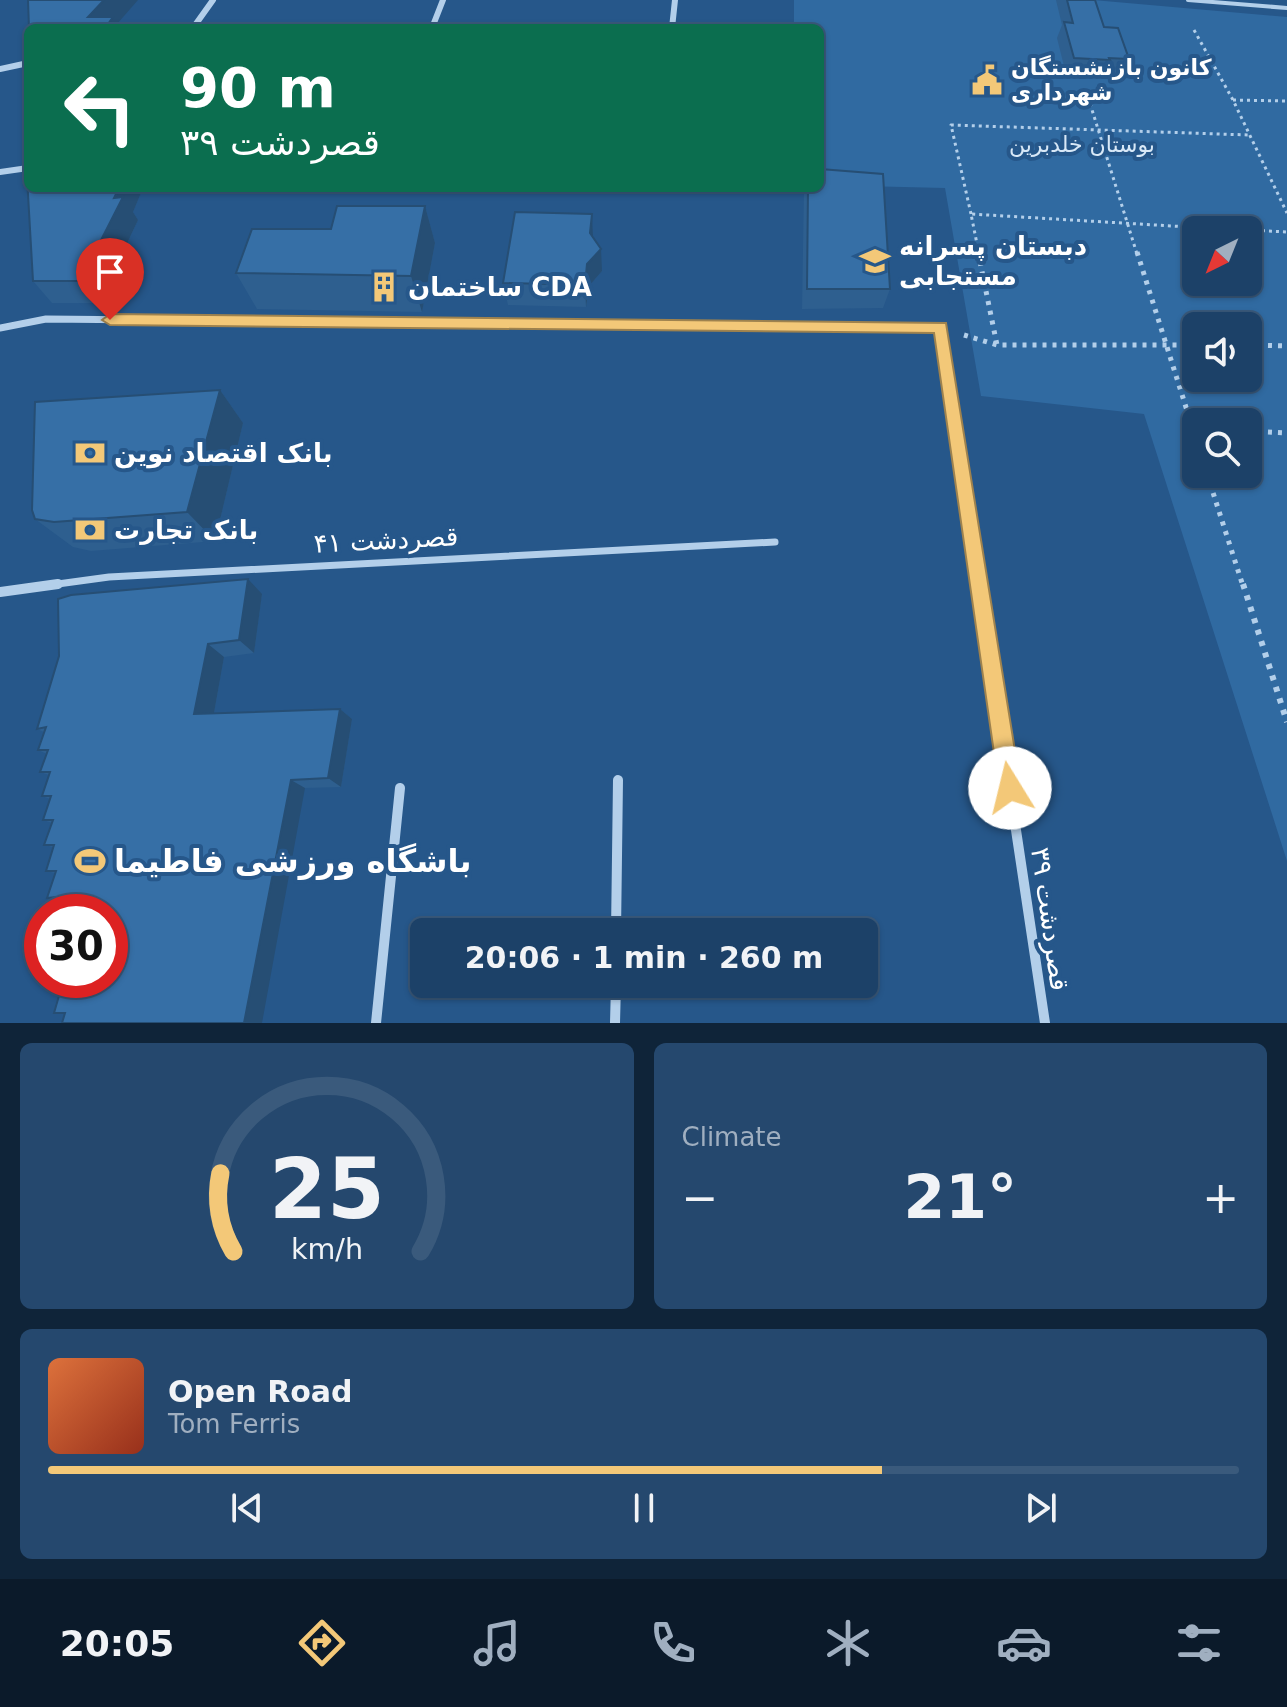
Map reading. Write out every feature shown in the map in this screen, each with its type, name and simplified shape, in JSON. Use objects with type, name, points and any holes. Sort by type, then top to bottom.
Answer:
[{"type":"street","points":[[196,24],[213,0]]},
{"type":"street","points":[[434,24],[443,0]]},
{"type":"street","points":[[672,24],[675,0]]},
{"type":"street","points":[[0,69],[24,64]]},
{"type":"street","points":[[0,172],[24,169]]},
{"type":"street","points":[[0,328],[46,319],[941,327]]},
{"type":"street","name":"قصردشت ۳۹","points":[[941,327],[1045,1023]]},
{"type":"street","name":"قصردشت ۴۱","points":[[0,592],[109,577],[775,542]]},
{"type":"street","points":[[616,918],[618,780]]},
{"type":"street","points":[[376,1023],[400,788]]},
{"type":"street","points":[[615,1023],[616,998]]},
{"type":"lane","points":[[1188,0],[1287,8]]},
{"type":"path","points":[[1194,30],[1233,100],[1287,213]]},
{"type":"path","points":[[1088,97],[1188,408]]},
{"type":"path","points":[[1233,100],[1287,101]]},
{"type":"path","points":[[997,345],[951,125],[1249,135]]},
{"type":"path","points":[[971,214],[1182,227]]},
{"type":"path","points":[[1262,231],[1287,232]]},
{"type":"path","points":[[941,327],[997,345],[1182,345]]},
{"type":"path","points":[[1262,345],[1287,346]]},
{"type":"path","points":[[1262,432],[1287,433]]},
{"type":"path","points":[[1212,488],[1287,722]]},
{"type":"green space","name":"بوستان خلدبرین","points":[[794,0],[1093,0],[1287,17],[1287,861],[1144,414],[981,396],[945,188],[824,185],[824,24],[794,24]]},
{"type":"building","points":[[28,0],[104,0],[88,17],[113,17],[108,24],[29,24]]},
{"type":"building","points":[[1067,0],[1095,0],[1104,27],[1118,28],[1129,59],[1074,58],[1064,22],[1073,23]]},
{"type":"building","points":[[824,169],[883,174],[890,289],[807,289],[808,192],[824,192]]},
{"type":"building","points":[[28,192],[117,192],[114,198],[123,197],[97,248],[126,248],[108,281],[33,281]]},
{"type":"building","points":[[337,206],[425,206],[411,276],[236,273],[252,229],[331,229]]},
{"type":"building","points":[[515,212],[592,214],[590,233],[601,249],[587,264],[585,285],[503,283]]},
{"type":"building","points":[[220,390],[187,512],[54,522],[35,519],[32,510],[35,402]]},
{"type":"building","points":[[248,579],[239,640],[208,644],[194,714],[340,709],[328,778],[291,780],[244,1023],[62,1023],[65,1013],[54,1013],[58,998],[128,998],[128,894],[48,894],[56,871],[46,871],[54,845],[44,845],[53,820],[43,820],[51,796],[42,796],[50,772],[40,772],[48,750],[38,750],[46,727],[37,729],[59,656],[58,599],[71,595]]},
{"type":"place","name":"کانون بازنشستگان شهرداری","points":[[987,80]]},
{"type":"place","name":"دبستان پسرانه مستجابی","points":[[875,261]]},
{"type":"place","name":"ساختمان CDA","points":[[384,287]]},
{"type":"place","name":"بانک اقتصاد نوین","points":[[90,453]]},
{"type":"place","name":"بانک تجارت","points":[[90,530]]},
{"type":"place","name":"باشگاه ورزشی فاطیما","points":[[90,861]]},
{"type":"route","points":[[110,320],[941,327],[1010,788]]}]
